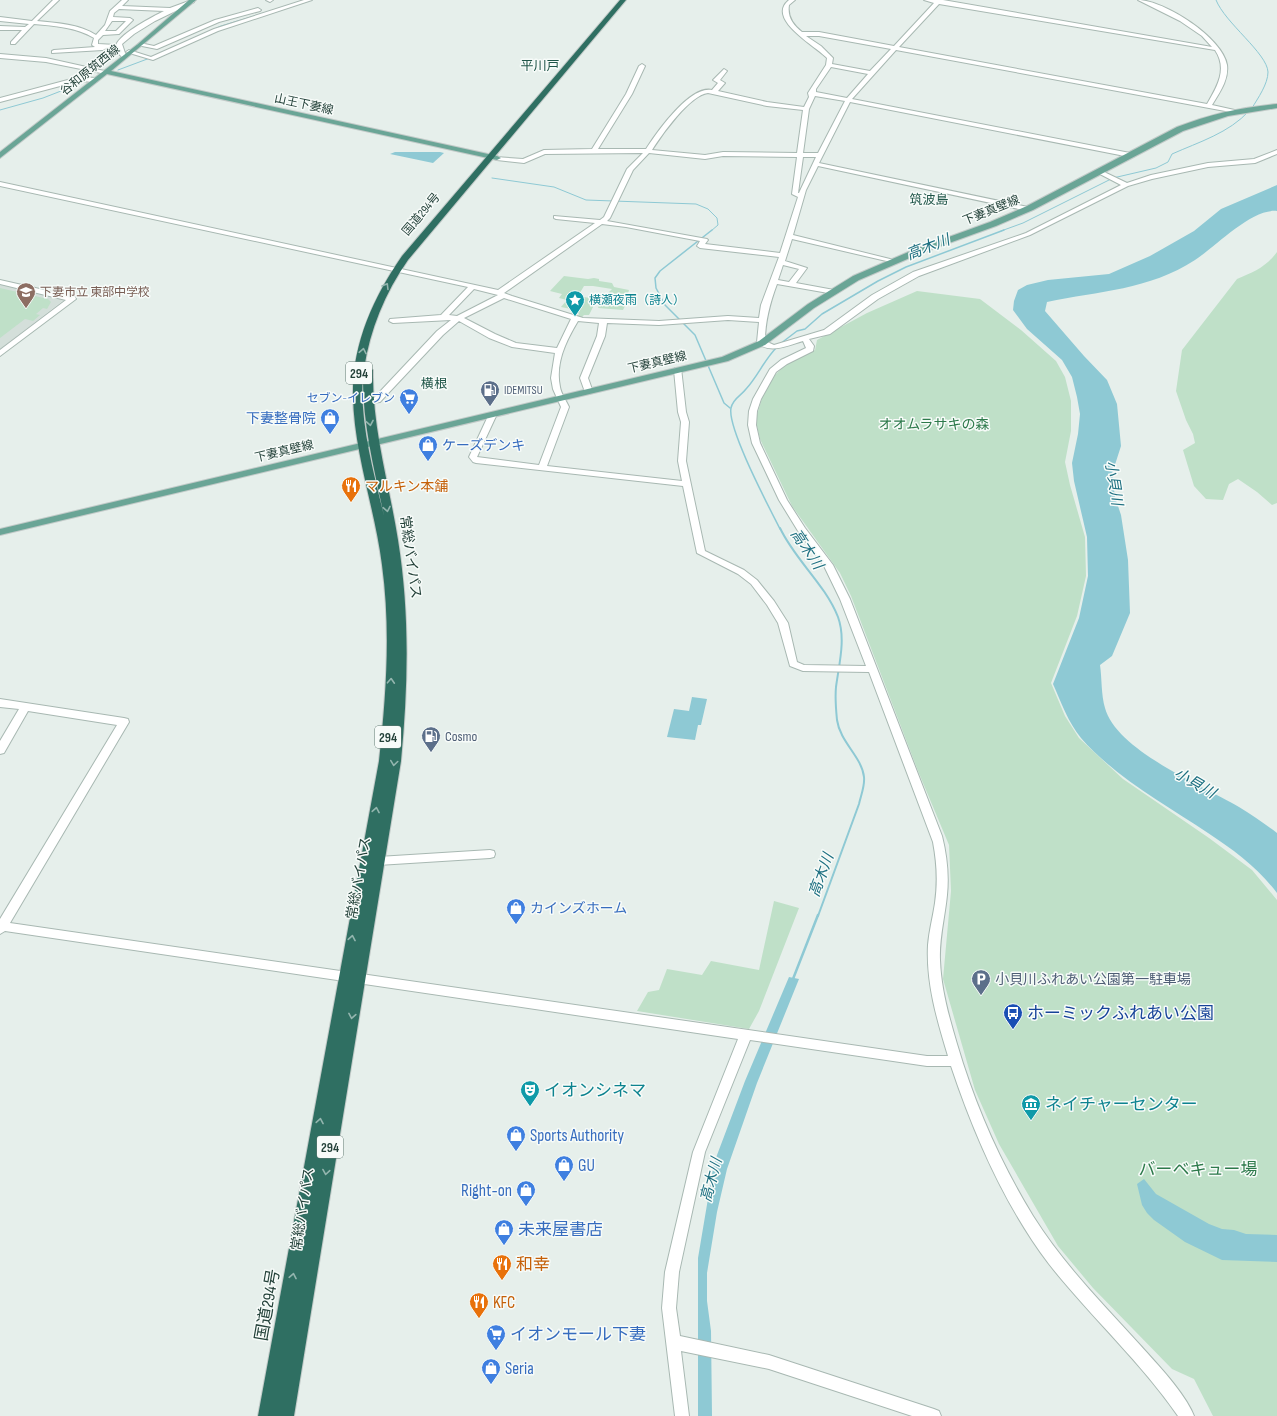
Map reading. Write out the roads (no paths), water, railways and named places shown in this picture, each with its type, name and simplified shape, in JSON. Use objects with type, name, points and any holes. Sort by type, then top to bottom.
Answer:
[{"type":"highway","name":"国道294号","points":[[369,444],[359,409],[358,390],[360,362],[370,322],[377,303],[400,270],[425,244],[624,0]]},
{"type":"highway","name":"国道294号","points":[[494,158],[629,0]]},
{"type":"highway","name":"国道294号","points":[[375,496],[369,444],[367,402],[368,363],[378,322],[400,270]]},
{"type":"highway","name":"常総バイパス","points":[[330,1059],[352,977],[378,861],[395,761],[399,721],[402,642],[400,588],[394,546],[369,444]]},
{"type":"highway","name":"常総バイパス","points":[[294,1316],[352,977],[390,722],[393,643],[390,587],[384,540],[375,496]]},
{"type":"highway","name":"国道294号","points":[[285,1416],[294,1316],[330,1059]]},
{"type":"highway","name":"国道294号","points":[[267,1416],[294,1316]]},
{"type":"highway","name":"294","points":[[259,1416],[294,1316]]},
{"type":"highway","name":"294","points":[[293,1416],[294,1316]]},
{"type":"main road","name":"谷和原筑西線","points":[[0,156],[106,72],[123,51],[140,44],[192,1]]},
{"type":"main road","name":"山王下妻線","points":[[106,72],[494,158]]},
{"type":"main road","name":"下妻真壁線","points":[[0,532],[706,364],[737,354],[762,343],[811,306],[862,276],[894,261],[993,224],[1028,209],[1102,173],[1130,155],[1194,123],[1238,111],[1277,106]]},
{"type":"street","points":[[13,42],[56,0]]},
{"type":"street","points":[[125,0],[112,12],[111,19],[99,35],[95,45],[151,59],[216,30],[309,0]]},
{"type":"street","points":[[181,0],[192,1]]},
{"type":"street","points":[[290,6],[287,3],[295,0]]},
{"type":"street","points":[[792,0],[787,4],[786,16],[788,20],[801,34],[825,51],[830,58],[829,66],[811,93],[812,97],[806,109],[795,194],[801,196]]},
{"type":"street","points":[[927,0],[1216,49]]},
{"type":"street","points":[[1141,0],[1164,10],[1191,25],[1216,49],[1224,61],[1224,75],[1209,105]]},
{"type":"street","points":[[123,51],[119,44],[125,38],[170,10],[192,1]]},
{"type":"street","points":[[939,1],[848,101],[819,154],[801,196],[782,259],[765,305],[761,336],[762,343],[768,347],[805,339],[832,329],[875,297],[916,274],[1028,234],[1122,183],[1208,165],[1254,161],[1277,152]]},
{"type":"street","points":[[118,7],[170,10]]},
{"type":"street","points":[[140,44],[155,48],[217,21],[245,13],[274,8]]},
{"type":"street","points":[[154,9],[147,16],[158,17]]},
{"type":"street","points":[[0,19],[34,22],[86,31],[99,35],[117,33],[130,20],[111,19]]},
{"type":"street","points":[[0,28],[26,29]]},
{"type":"street","points":[[801,34],[819,34],[1238,111]]},
{"type":"street","points":[[54,52],[98,48],[123,51]]},
{"type":"street","points":[[0,56],[46,60],[106,72]]},
{"type":"street","points":[[594,151],[626,99],[642,66]]},
{"type":"street","points":[[829,66],[872,73]]},
{"type":"street","points":[[714,92],[722,83],[716,80],[724,71]]},
{"type":"street","points":[[0,100],[62,85],[79,79],[96,80]]},
{"type":"street","points":[[367,402],[377,400],[440,333],[458,318],[501,294],[607,218],[630,169],[648,151],[663,128],[685,105],[701,92],[714,92],[767,104],[806,109]]},
{"type":"street","points":[[811,93],[1130,155]]},
{"type":"street","points":[[494,158],[524,161],[548,151],[648,151],[705,157],[723,154],[819,154]]},
{"type":"street","points":[[815,164],[1028,209]]},
{"type":"street","points":[[1102,173],[1122,183]]},
{"type":"street","points":[[0,184],[473,286],[575,319],[603,322],[673,322],[728,318],[762,320]]},
{"type":"street","points":[[556,217],[602,222],[702,239],[700,246],[782,259],[803,268],[791,284]]},
{"type":"street","points":[[789,236],[894,261]]},
{"type":"street","points":[[774,281],[834,292]]},
{"type":"street","points":[[0,282],[72,299],[0,354]]},
{"type":"street","points":[[443,317],[473,286]]},
{"type":"street","points":[[393,321],[443,317],[458,318],[492,336],[515,345],[559,351]]},
{"type":"street","points":[[542,467],[565,407],[562,398],[556,389],[556,362],[559,351],[575,319]]},
{"type":"street","points":[[589,392],[584,378],[601,336],[603,322]]},
{"type":"street","points":[[805,339],[809,343],[810,349],[781,364],[773,371],[759,394],[753,411],[752,425],[762,457],[789,511],[828,565],[845,599],[926,807],[940,848],[942,888],[935,933],[934,970],[937,990],[955,1061],[978,1124],[1011,1191],[1032,1227],[1057,1264],[1087,1300],[1161,1380],[1187,1416]]},
{"type":"street","points":[[678,370],[684,422],[682,454],[685,484],[701,553],[741,572],[757,586],[771,603],[783,623],[794,664],[796,666],[803,668],[872,670]]},
{"type":"street","points":[[493,414],[474,459],[685,484]]},
{"type":"street","points":[[0,704],[124,722],[0,927],[928,1061],[955,1061]]},
{"type":"street","points":[[0,750],[25,707]]},
{"type":"street","points":[[378,861],[490,854]]},
{"type":"street","points":[[682,1416],[669,1308],[670,1283],[699,1152],[750,1036]]},
{"type":"street","points":[[673,1342],[769,1362],[934,1416]]},
{"type":"water","points":[[395,152],[444,153],[433,163],[390,154]]},
{"type":"water","points":[[1277,185],[1277,211],[1267,212],[1245,222],[1195,260],[1178,270],[1142,284],[1047,302],[1045,311],[1107,380],[1117,404],[1121,446],[1112,474],[1115,497],[1121,515],[1128,560],[1130,613],[1112,656],[1100,665],[1105,708],[1112,723],[1126,738],[1143,752],[1184,778],[1239,807],[1277,833],[1277,893],[1262,875],[1218,839],[1142,790],[1110,766],[1081,738],[1072,725],[1062,705],[1053,684],[1079,618],[1088,576],[1087,537],[1074,481],[1072,463],[1078,434],[1080,414],[1072,377],[1062,360],[1027,329],[1013,310],[1014,301],[1018,290],[1027,285],[1048,280],[1109,274],[1150,256],[1194,231],[1221,209]]},
{"type":"water","points":[[692,697],[707,699],[701,725],[698,725],[695,740],[667,737],[674,709],[689,711]]},
{"type":"water","points":[[789,977],[799,979],[757,1083],[727,1169],[717,1212],[707,1273],[707,1301],[711,1331],[712,1416],[698,1416],[698,1258],[714,1163],[745,1081]]},
{"type":"water","points":[[1144,1179],[1156,1194],[1209,1224],[1222,1229],[1234,1230],[1246,1234],[1277,1235],[1277,1262],[1222,1260],[1185,1242],[1154,1220],[1147,1213],[1142,1205],[1137,1184]]},
{"type":"waterway","name":"高木川","points":[[1216,0],[1228,18],[1261,56],[1266,64],[1268,77],[1252,108]]},
{"type":"waterway","points":[[169,49],[221,26],[277,9]]},
{"type":"waterway","points":[[118,70],[150,58]]},
{"type":"waterway","points":[[0,110],[43,98],[79,84]]},
{"type":"waterway","name":"高木川","points":[[1001,231],[1023,223],[1113,178],[1156,168],[1168,162],[1172,154],[1223,131],[1241,119],[1249,111]]},
{"type":"waterway","points":[[492,178],[554,187],[586,200],[696,204],[708,209],[717,218],[718,225],[711,231]]},
{"type":"waterway","points":[[712,230],[660,271],[655,278],[656,288],[665,305],[695,335],[724,403],[730,408]]},
{"type":"waterway","name":"高木川","points":[[780,344],[797,331],[805,329],[822,314],[878,281],[906,267],[1004,230]]},
{"type":"waterway","name":"高木川","points":[[777,347],[768,357],[750,384],[733,402],[731,408],[735,432],[750,468],[780,529]]},
{"type":"waterway","name":"高木川","points":[[780,528],[786,540],[826,594],[838,617],[842,643],[836,691],[837,720],[842,735],[859,763],[864,777],[859,804],[818,916]]},
{"type":"waterway","name":"高木川","points":[[793,979],[818,915]]},
{"type":"place","name":"下妻市立 東部中学校","points":[[26,309]]},
{"type":"place","name":"横瀬夜雨（詩人）","points":[[575,317]]},
{"type":"place","name":"IDEMITSU","points":[[490,407]]},
{"type":"place","name":"セブン-イレブン","points":[[409,415]]},
{"type":"place","name":"下妻整骨院","points":[[330,435]]},
{"type":"place","name":"ケーズデンキ","points":[[428,462]]},
{"type":"place","name":"マルキン本舗","points":[[351,503]]},
{"type":"place","name":"Cosmo","points":[[431,753]]},
{"type":"place","name":"カインズホーム","points":[[516,925]]},
{"type":"place","name":"小貝川ふれあい公園第一駐車場","points":[[981,996]]},
{"type":"place","name":"ホーミックふれあい公園","points":[[1013,1030]]},
{"type":"place","name":"イオンシネマ","points":[[530,1107]]},
{"type":"place","name":"ネイチャーセンター","points":[[1031,1121]]},
{"type":"place","name":"Sports Authority","points":[[516,1152]]},
{"type":"place","name":"GU","points":[[564,1182]]},
{"type":"place","name":"Right-on","points":[[526,1207]]},
{"type":"place","name":"未来屋書店","points":[[504,1246]]},
{"type":"place","name":"和幸","points":[[502,1281]]},
{"type":"place","name":"KFC","points":[[479,1319]]},
{"type":"place","name":"イオンモール下妻","points":[[496,1351]]},
{"type":"place","name":"Seria","points":[[491,1385]]},
{"type":"district","name":"平川戸","points":[[540,65]]},
{"type":"district","name":"筑波島","points":[[929,199]]},
{"type":"district","name":"横根","points":[[434,383]]},
{"type":"park label","name":"オオムラサキの森","points":[[934,424]]},
{"type":"park label","name":"バーベキュー場","points":[[1198,1169]]},
{"type":"water label","name":"小貝川","points":[[1114,483]]},
{"type":"water label","name":"小貝川","points":[[1195,783]]}]
